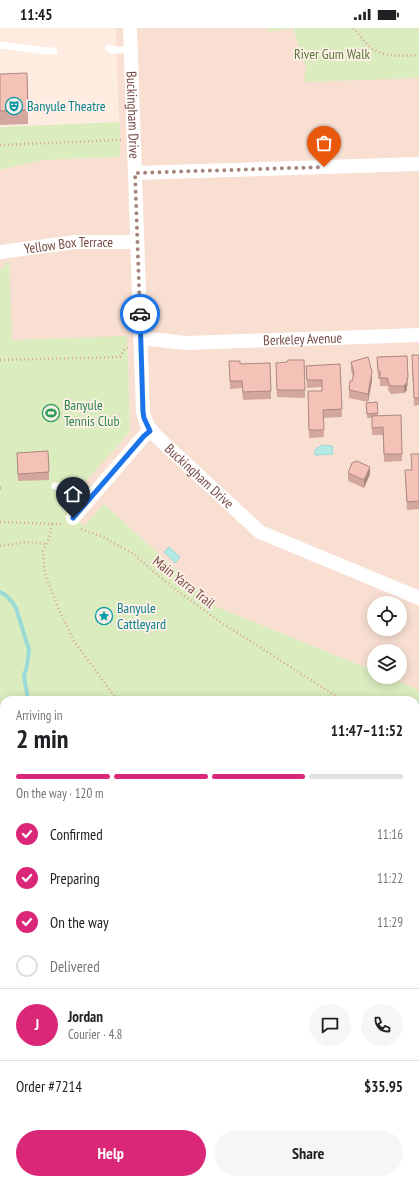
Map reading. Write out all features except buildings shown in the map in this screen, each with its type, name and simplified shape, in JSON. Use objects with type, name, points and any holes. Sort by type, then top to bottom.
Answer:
[{"type":"street","name":"Buckingham Drive","points":[[130,28],[137,242],[137,346],[143,412],[150,431],[260,532],[419,598]]},
{"type":"street","points":[[135,173],[419,164]]},
{"type":"street","name":"Yellow Box Terrace","points":[[0,252],[75,242],[137,242]]},
{"type":"street","name":"Berkeley Avenue","points":[[137,346],[419,335]]},
{"type":"street","points":[[72,523],[87,501],[150,431]]},
{"type":"lane","points":[[0,45],[54,51]]},
{"type":"lane","points":[[109,48],[113,50],[131,50]]},
{"type":"lane","points":[[55,486],[66,486],[87,501]]},
{"type":"path","points":[[353,28],[370,47],[384,54],[399,56],[419,55]]},
{"type":"path","points":[[0,145],[122,140]]},
{"type":"path","points":[[0,360],[120,357],[125,348],[137,346]]},
{"type":"path","name":"Main Yarra Trail","points":[[0,522],[52,524],[72,523],[103,537],[132,553],[172,587],[216,620],[336,696]]},
{"type":"path","points":[[52,524],[43,551],[45,573],[58,608],[74,641],[114,696]]},
{"type":"path","points":[[0,546],[27,542],[46,544]]},
{"type":"shaded area","points":[[116,28],[419,28],[419,690],[405,684],[407,684],[407,644],[367,644],[367,668],[217,607],[104,504],[84,526],[61,507],[130,432],[127,337],[12,340],[9,261],[0,270],[0,170],[42,160],[120,157]]},
{"type":"green space","points":[[267,28],[293,28],[268,32]]},
{"type":"green space","name":"River Gum Walk","points":[[293,28],[419,28],[419,78],[304,82],[306,67]]},
{"type":"green space","points":[[120,122],[120,157],[42,160],[0,170],[0,127]]},
{"type":"green space","points":[[9,260],[12,340],[127,336],[130,432],[61,508],[84,526],[104,504],[217,607],[367,668],[367,684],[405,684],[419,690],[419,696],[0,696],[0,270]]},
{"type":"water","points":[[322,445],[332,446],[333,454],[315,455],[315,450]]},
{"type":"water","points":[[169,547],[180,557],[175,563],[164,552]]},
{"type":"waterway","points":[[0,592],[9,598],[16,608],[29,650],[24,676],[27,696]]},
{"type":"way so far","points":[[140,314],[135,173],[324,167]]},
{"type":"place","name":"Banyule Theatre","points":[[14,106]]},
{"type":"place","name":"Banyule Tennis Club","points":[[51,413]]},
{"type":"place","name":"Banyule Cattleyard","points":[[104,616]]},
{"type":"route","points":[[73,518],[150,431],[143,412],[140,314]]}]
